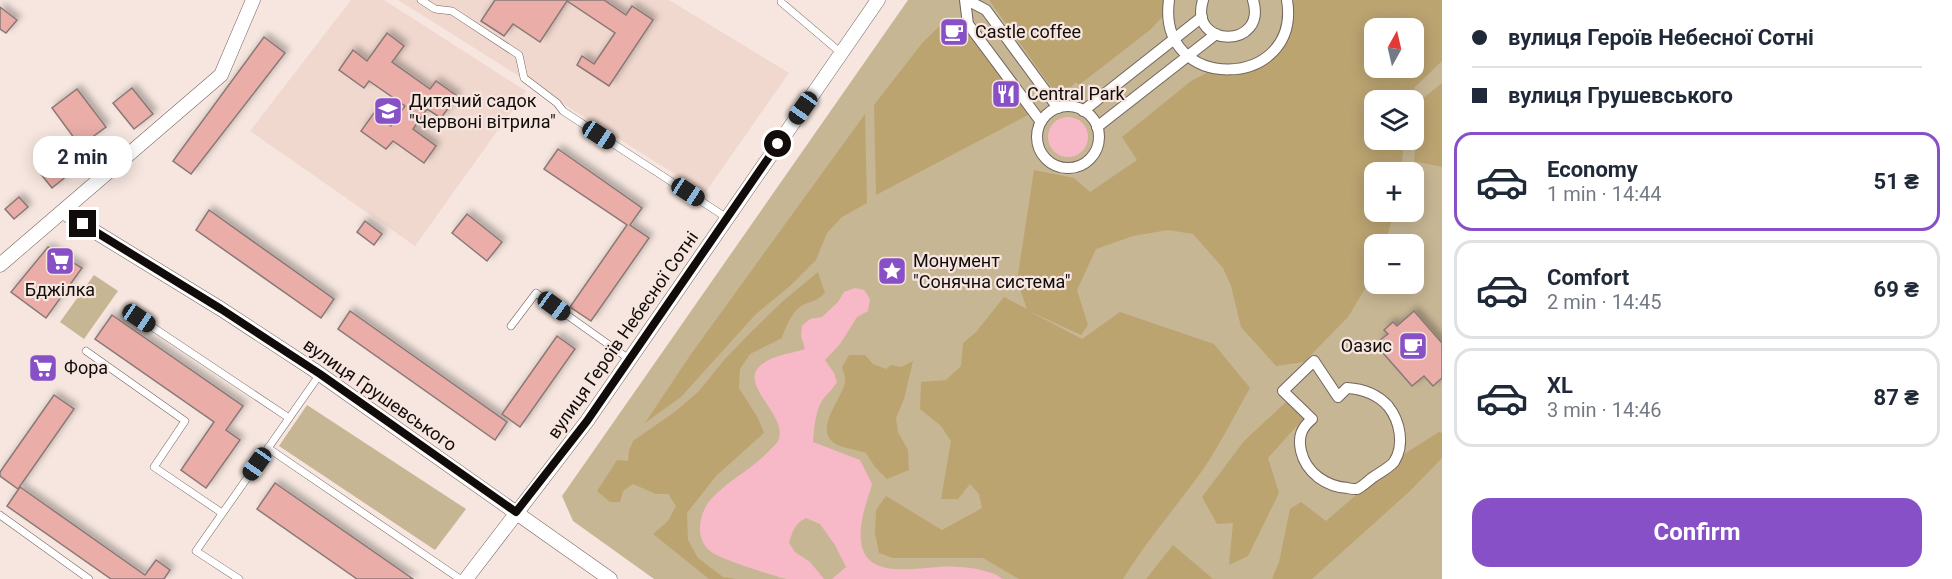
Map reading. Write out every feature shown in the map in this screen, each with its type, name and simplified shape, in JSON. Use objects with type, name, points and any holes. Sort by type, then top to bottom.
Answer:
[{"type":"street","points":[[0,266],[221,75],[253,0]]},
{"type":"street","name":"вулиця Героїв Небесної Сотні","points":[[466,579],[587,421],[878,0]]},
{"type":"street","points":[[966,0],[986,10],[1058,108]]},
{"type":"street","points":[[966,0],[968,24],[1041,122]]},
{"type":"street","points":[[1169,0],[1168,17],[1175,39],[1188,56],[1204,66],[1225,70],[1245,68],[1272,52],[1284,34],[1288,14],[1287,0]]},
{"type":"street","points":[[1203,0],[1202,17],[1206,26],[1216,34],[1230,37],[1246,31],[1254,16],[1256,2]]},
{"type":"street","points":[[1083,111],[1175,39],[1180,32],[1202,17]]},
{"type":"street","points":[[1097,127],[1216,34]]},
{"type":"street","points":[[1072,106],[1083,111],[1090,115],[1097,127],[1098,144],[1090,158],[1077,166],[1062,167],[1048,161],[1039,149],[1037,134],[1041,122],[1048,113],[1058,108],[1072,106]]},
{"type":"street","name":"вулиця Грушевського","points":[[63,212],[221,309],[320,374],[610,579]]},
{"type":"street","points":[[1314,361],[1338,397],[1347,388],[1368,392],[1382,400],[1393,412],[1399,428],[1399,451],[1393,464],[1356,489],[1341,488],[1325,482],[1312,471],[1303,457],[1299,441],[1303,426],[1312,419],[1283,391],[1314,361]]},
{"type":"lane","points":[[421,0],[435,9],[452,10],[519,55],[524,78],[557,103],[563,111],[727,218]]},
{"type":"lane","points":[[781,0],[842,53]]},
{"type":"lane","points":[[511,326],[536,293],[629,359]]},
{"type":"lane","points":[[139,318],[289,418]]},
{"type":"lane","points":[[86,351],[185,421],[154,467],[222,513]]},
{"type":"lane","points":[[239,579],[196,550],[320,374]]},
{"type":"lane","points":[[268,448],[460,579]]},
{"type":"lane","points":[[0,515],[89,579]]},
{"type":"shaded area","name":"Дитячий садок \"Червоні вітрила\"","points":[[351,0],[384,0],[526,91],[415,246],[250,131]]},
{"type":"shaded area","points":[[398,0],[669,0],[789,73],[705,193]]},
{"type":"shaded area","points":[[908,0],[1442,0],[1442,579],[654,579],[573,521],[562,496]]},
{"type":"shaded area","points":[[989,0],[1169,0],[1168,11],[1150,30],[1079,85],[1076,82],[1059,98]]},
{"type":"shaded area","points":[[1295,0],[1442,0],[1442,61],[1414,90],[1364,90],[1364,150],[1403,150],[1402,162],[1364,162],[1364,222],[1391,222],[1388,234],[1364,234],[1364,291],[1348,317],[1304,362],[1276,366],[1241,327],[1231,286],[1223,268],[1193,234],[1168,230],[1133,236],[1096,249],[1077,290],[1088,325],[1081,335],[1027,310],[1082,339],[1120,312],[1214,344],[1250,388],[1204,468],[1123,579],[1019,579],[983,558],[893,558],[879,553],[875,533],[876,510],[886,496],[942,530],[982,508],[979,494],[970,484],[958,499],[941,499],[951,441],[941,426],[920,409],[921,382],[946,380],[961,366],[963,343],[976,332],[1004,297],[1027,309],[1017,281],[1034,170],[1074,178],[1090,192],[1137,160],[1122,137],[1191,81],[1214,69],[1235,70],[1279,43],[1288,5]]},
{"type":"shaded area","points":[[947,19],[962,22],[1028,115],[876,195],[874,105],[923,42]]},
{"type":"shaded area","points":[[1442,83],[1442,167],[1414,161],[1415,150],[1424,150],[1424,98]]},
{"type":"shaded area","points":[[865,114],[867,203],[842,217],[827,233],[816,260],[790,286],[756,314],[681,397],[645,423],[691,354]]},
{"type":"shaded area","points":[[1068,117],[1082,123],[1088,137],[1082,151],[1068,157],[1054,151],[1048,137],[1054,123]]},
{"type":"shaded area","points":[[818,272],[825,293],[799,307],[782,338],[750,354],[740,369],[739,388],[758,418],[764,433],[716,476],[687,513],[688,540],[698,558],[723,577],[737,579],[709,579],[653,534],[668,521],[676,506],[668,494],[656,494],[633,484],[623,491],[620,502],[610,502],[597,491],[617,460],[628,461],[633,441],[676,411],[699,391],[751,332]]},
{"type":"shaded area","points":[[94,275],[118,291],[84,339],[60,322]]},
{"type":"shaded area","points":[[855,288],[864,290],[870,299],[868,311],[857,317],[840,344],[825,360],[837,382],[819,407],[813,442],[860,460],[872,484],[862,520],[861,539],[864,553],[871,562],[882,567],[894,569],[968,568],[990,572],[1002,579],[832,579],[846,567],[835,545],[820,524],[806,518],[799,522],[789,543],[795,552],[810,562],[824,579],[787,579],[735,563],[715,554],[705,546],[700,532],[701,517],[712,498],[778,441],[780,432],[777,422],[756,384],[755,375],[759,367],[775,357],[805,349],[801,336],[802,326],[810,319],[822,317],[838,302],[844,292]]},
{"type":"shaded area","points":[[849,355],[865,355],[873,364],[886,369],[891,365],[901,367],[913,361],[904,399],[896,418],[898,432],[908,450],[909,470],[887,479],[866,453],[840,446],[830,439],[827,431],[828,423],[843,388],[845,376],[842,367]]},
{"type":"shaded area","points":[[1288,400],[1303,419],[1268,458],[1279,493],[1248,556],[1229,565],[1233,523],[1217,524],[1202,497],[1244,441]]},
{"type":"shaded area","points":[[307,405],[466,509],[435,550],[279,446]]},
{"type":"shaded area","points":[[1439,432],[1442,433],[1442,458],[1410,491],[1312,579],[1272,579],[1279,562],[1290,509],[1301,502],[1326,521],[1401,456]]},
{"type":"shaded area","points":[[1173,545],[1213,579],[1146,579]]},
{"type":"building","points":[[495,0],[604,0],[626,15],[632,6],[653,20],[609,86],[577,65],[582,56],[594,64],[615,33],[567,1],[540,42],[513,24],[504,36],[481,21]]},
{"type":"building","points":[[0,7],[17,20],[6,33],[0,29]]},
{"type":"building","points":[[387,33],[404,46],[392,62],[430,89],[436,81],[457,96],[441,118],[427,109],[413,129],[436,146],[424,163],[393,141],[386,149],[361,131],[374,113],[391,126],[405,106],[369,81],[364,88],[339,70],[353,50],[367,61]]},
{"type":"building","points":[[264,37],[285,53],[191,174],[173,161]]},
{"type":"building","points":[[132,88],[153,114],[134,129],[113,103]]},
{"type":"building","points":[[77,89],[106,127],[80,146],[52,108]]},
{"type":"building","points":[[558,149],[642,208],[630,225],[649,238],[591,321],[570,307],[627,225],[544,169]]},
{"type":"building","points":[[56,160],[68,175],[52,188],[40,173]]},
{"type":"building","points":[[19,197],[28,207],[14,219],[5,209]]},
{"type":"building","points":[[209,210],[334,299],[321,318],[196,230]]},
{"type":"building","points":[[467,214],[502,242],[487,261],[452,233]]},
{"type":"building","points":[[365,221],[382,234],[374,245],[357,232]]},
{"type":"building","points":[[48,247],[82,268],[46,318],[11,292]]},
{"type":"building","points":[[350,311],[507,422],[495,440],[338,329]]},
{"type":"building","name":"Оазис","points":[[1414,311],[1442,343],[1442,378],[1433,386],[1424,376],[1412,386],[1383,353],[1388,349],[1380,340],[1388,334],[1384,330],[1393,322],[1397,326]]},
{"type":"building","points":[[112,315],[243,406],[226,430],[240,440],[206,488],[181,470],[214,422],[95,339]]},
{"type":"building","points":[[557,336],[575,349],[520,427],[502,414]]},
{"type":"building","points":[[54,395],[74,409],[18,489],[0,476],[0,472]]},
{"type":"building","points":[[275,483],[413,579],[357,579],[257,509]]},
{"type":"building","points":[[20,487],[145,575],[156,560],[170,570],[164,579],[111,579],[7,506]]},
{"type":"place","name":"Castle coffee","points":[[954,32]]},
{"type":"place","name":"Central Park","points":[[1006,94]]},
{"type":"place","name":"Дитячий садок \"Червоні вітрила\"","points":[[388,111]]},
{"type":"place","name":"Бджілка","points":[[60,261]]},
{"type":"place","name":"Монумент \"Сонячна система\"","points":[[892,271]]},
{"type":"place","name":"Оазис","points":[[1413,346]]},
{"type":"place","name":"Фора","points":[[43,368]]},
{"type":"route","points":[[83,224],[221,309],[320,374],[516,512],[587,421],[778,144]]}]
